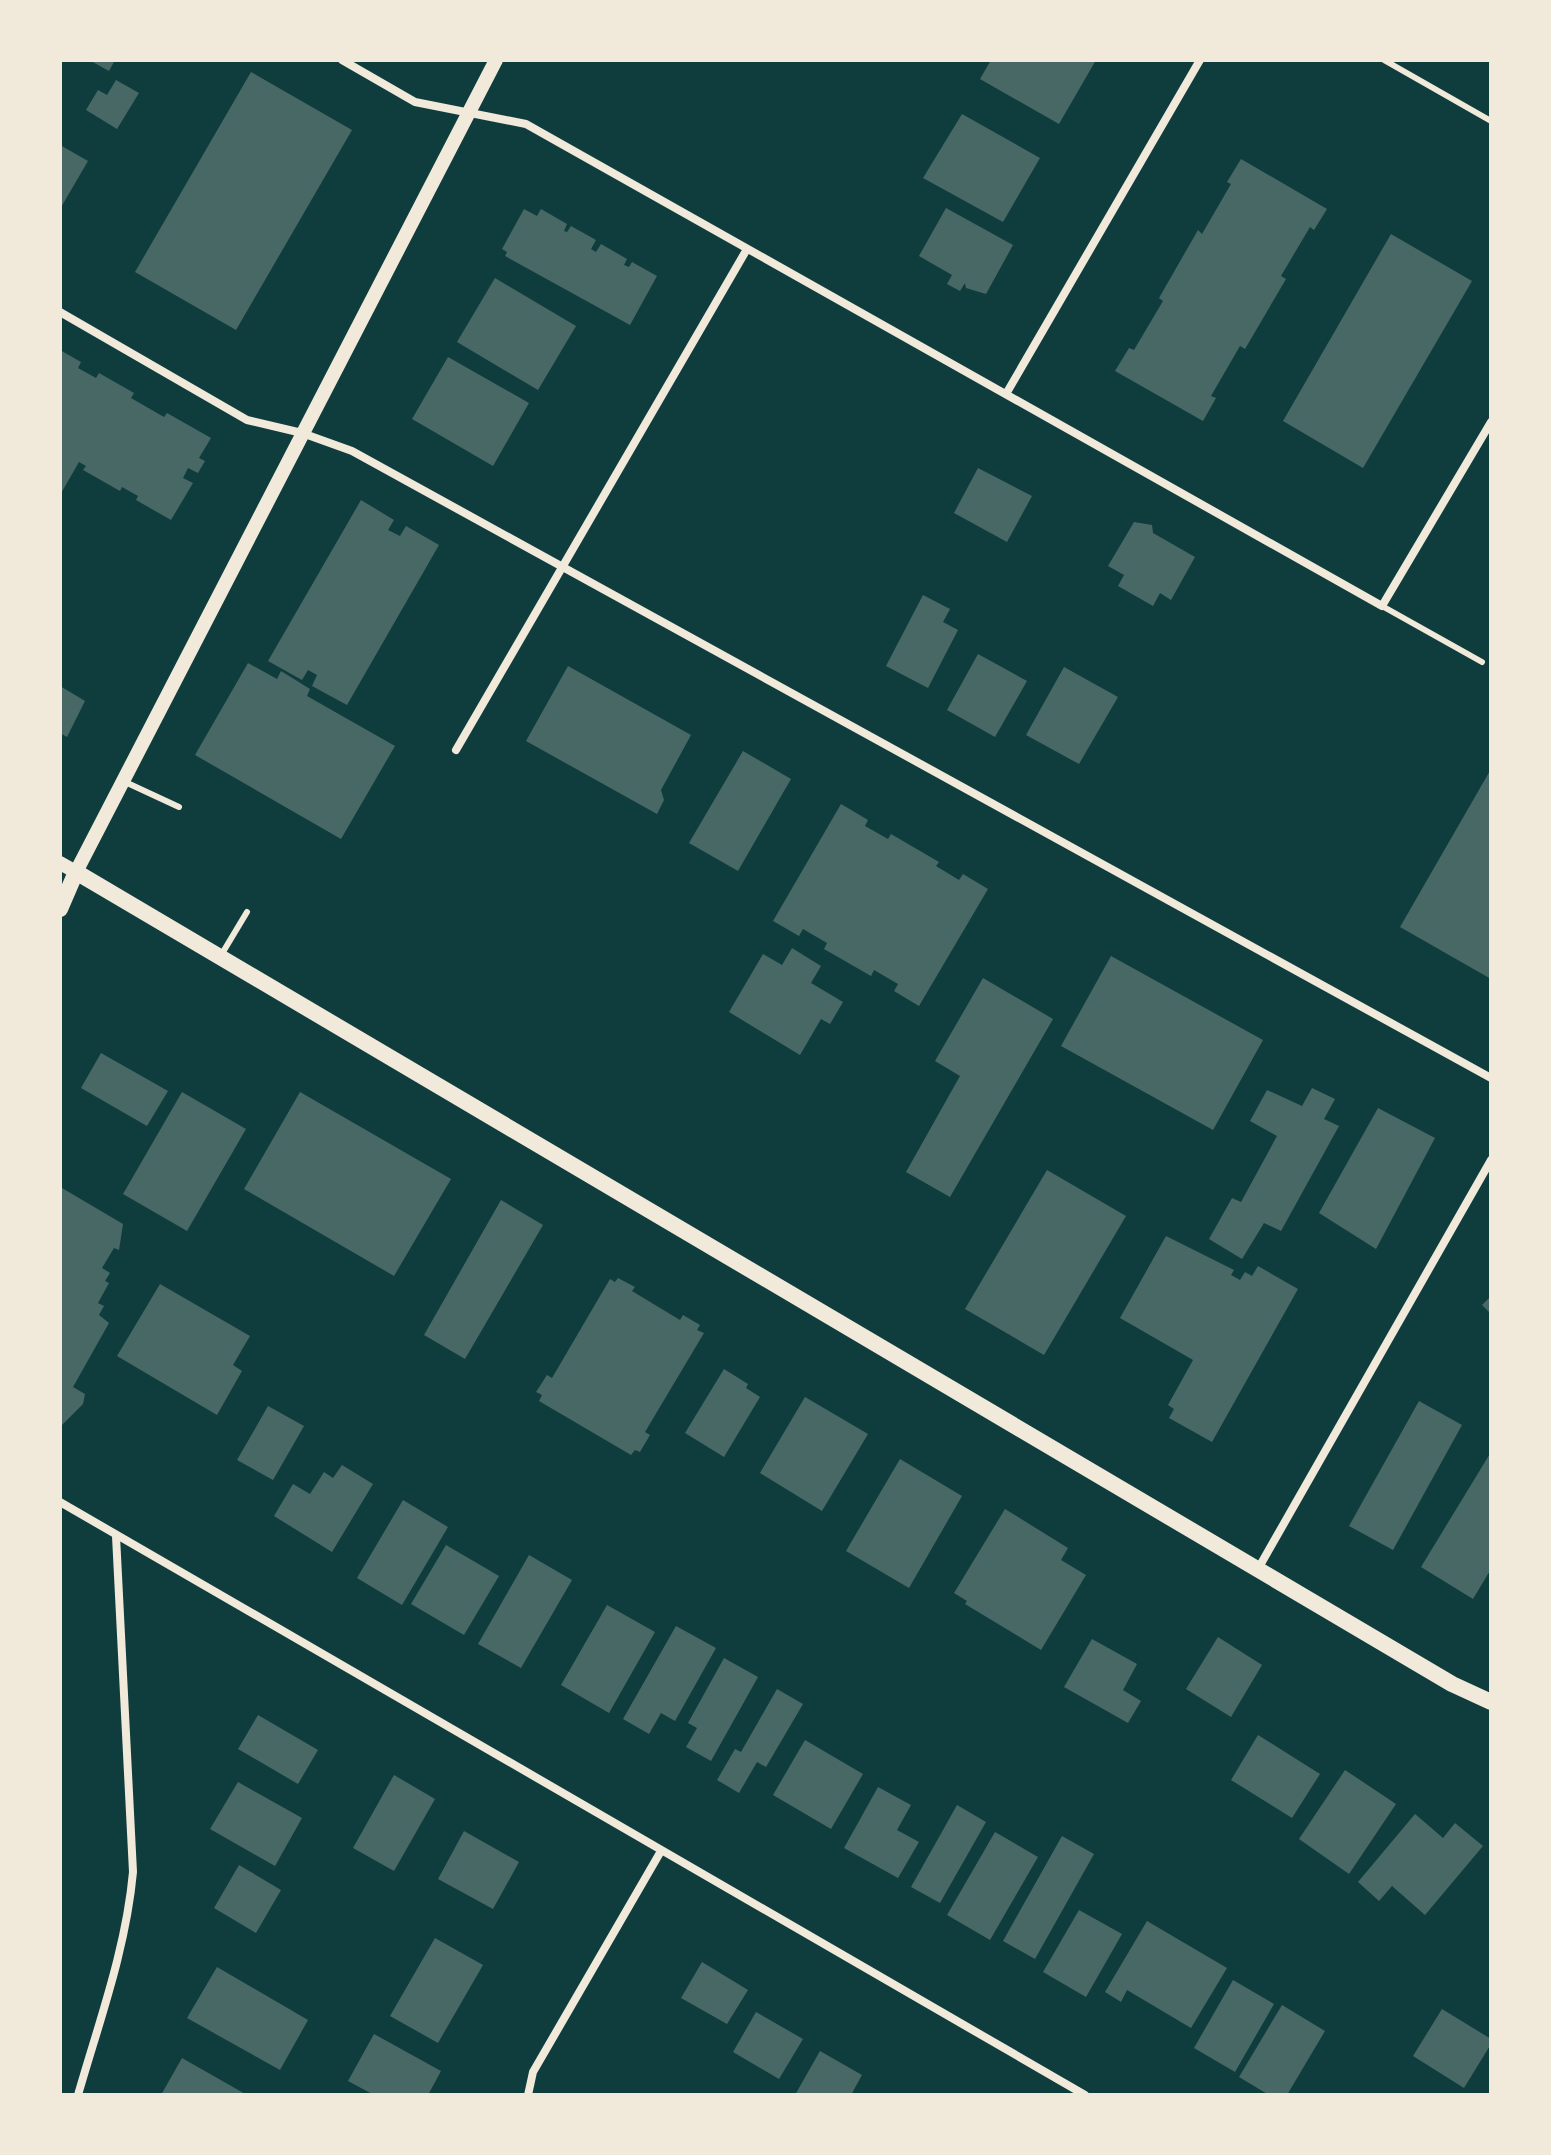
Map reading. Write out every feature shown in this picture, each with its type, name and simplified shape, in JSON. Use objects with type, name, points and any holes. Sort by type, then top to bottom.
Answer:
[{"type":"main road","points":[[60,909],[76,872],[1452,1684],[1491,1702]]},
{"type":"street","points":[[342,60],[415,102],[526,124],[1382,606],[1491,422]]},
{"type":"street","points":[[60,863],[76,872],[496,60]]},
{"type":"street","points":[[1006,394],[1200,60]]},
{"type":"street","points":[[456,750],[747,249]]},
{"type":"street","points":[[60,312],[247,420],[302,433],[352,451],[1491,1078]]},
{"type":"street","points":[[1258,1569],[1491,1160]]},
{"type":"street","points":[[60,1502],[1085,2095]]},
{"type":"street","points":[[78,2095],[122,1944],[130,1908],[133,1872],[116,1536]]},
{"type":"street","points":[[528,2095],[533,2072],[661,1851]]},
{"type":"lane","points":[[1384,60],[1491,121]]},
{"type":"lane","points":[[1382,606],[1482,662]]},
{"type":"lane","points":[[123,781],[179,807]]},
{"type":"lane","points":[[220,957],[247,912]]},
{"type":"building","points":[[89,60],[115,60],[109,71]]},
{"type":"building","points":[[991,60],[1096,60],[1059,124],[980,79]]},
{"type":"building","points":[[251,72],[352,130],[236,330],[135,272]]},
{"type":"building","points":[[116,80],[139,93],[117,129],[86,110],[98,90],[107,95]]},
{"type":"building","points":[[962,114],[1040,158],[1003,222],[923,178]]},
{"type":"building","points":[[60,145],[88,161],[60,209]]},
{"type":"building","points":[[1241,159],[1327,209],[1314,230],[1310,227],[1281,276],[1286,279],[1245,349],[1240,346],[1211,396],[1216,398],[1203,421],[1115,371],[1129,348],[1134,350],[1163,301],[1159,298],[1198,230],[1202,234],[1231,184],[1227,182]]},
{"type":"building","points":[[946,208],[1013,245],[986,294],[966,288],[965,283],[960,291],[947,284],[952,275],[919,256]]},
{"type":"building","points":[[524,209],[537,216],[541,209],[567,224],[564,231],[567,232],[571,226],[596,240],[591,249],[596,252],[601,244],[627,259],[624,265],[629,267],[632,262],[657,276],[630,325],[505,256],[507,252],[502,249]]},
{"type":"building","points":[[1391,234],[1472,281],[1363,468],[1283,421]]},
{"type":"building","points":[[495,278],[576,326],[538,390],[457,342]]},
{"type":"building","points":[[60,350],[81,362],[78,368],[96,378],[99,373],[134,393],[131,398],[164,417],[167,413],[211,438],[199,458],[205,461],[198,473],[188,468],[183,478],[193,483],[171,520],[136,500],[138,496],[122,487],[120,491],[83,470],[86,466],[79,462],[60,495]]},
{"type":"building","points":[[448,357],[529,403],[493,466],[412,419]]},
{"type":"building","points":[[978,468],[1032,496],[1007,542],[954,513]]},
{"type":"building","points":[[361,500],[394,520],[388,530],[400,536],[406,526],[439,545],[347,705],[312,686],[317,675],[308,670],[302,680],[268,661]]},
{"type":"building","points":[[1134,522],[1152,525],[1153,533],[1195,557],[1171,600],[1160,593],[1153,606],[1118,586],[1124,575],[1108,566]]},
{"type":"building","points":[[923,595],[950,609],[943,622],[958,630],[928,688],[886,666]]},
{"type":"building","points":[[978,654],[1027,681],[995,737],[947,710]]},
{"type":"building","points":[[248,663],[277,679],[281,671],[310,689],[307,696],[395,746],[341,839],[195,755]]},
{"type":"building","points":[[568,666],[691,735],[661,790],[664,800],[657,814],[526,741]]},
{"type":"building","points":[[1064,667],[1118,697],[1079,764],[1026,735]]},
{"type":"building","points":[[60,686],[85,701],[67,737],[60,733]]},
{"type":"building","points":[[743,751],[791,779],[738,871],[689,843]]},
{"type":"building","points":[[1491,769],[1491,979],[1400,927]]},
{"type":"building","points":[[841,804],[868,820],[865,826],[888,839],[891,834],[939,862],[936,866],[959,880],[963,874],[988,889],[919,1006],[894,991],[898,984],[874,970],[871,976],[824,949],[827,943],[803,929],[799,936],[773,921]]},
{"type":"building","points":[[792,948],[821,966],[811,983],[843,1002],[830,1024],[821,1019],[800,1055],[729,1012],[763,954],[782,965]]},
{"type":"building","points":[[1111,956],[1263,1040],[1213,1130],[1061,1046]]},
{"type":"building","points":[[983,978],[1053,1019],[950,1197],[906,1172],[960,1076],[935,1061]]},
{"type":"building","points":[[101,1053],[168,1091],[147,1126],[81,1088]]},
{"type":"building","points":[[1312,1088],[1335,1099],[1324,1119],[1339,1126],[1281,1231],[1264,1223],[1242,1259],[1209,1239],[1232,1198],[1241,1202],[1277,1136],[1250,1121],[1267,1090],[1302,1106]]},
{"type":"building","points":[[182,1092],[246,1129],[187,1231],[123,1194]]},
{"type":"building","points":[[300,1092],[451,1179],[394,1276],[244,1189]]},
{"type":"building","points":[[1378,1108],[1435,1138],[1376,1249],[1319,1213]]},
{"type":"building","points":[[1047,1170],[1126,1216],[1044,1355],[965,1309]]},
{"type":"building","points":[[62,1188],[123,1224],[119,1250],[114,1248],[102,1268],[110,1273],[105,1281],[109,1283],[98,1303],[104,1306],[99,1315],[109,1323],[73,1387],[85,1394],[83,1404],[60,1427]]},
{"type":"building","points":[[501,1200],[543,1225],[465,1359],[424,1335]]},
{"type":"building","points":[[1166,1236],[1234,1270],[1231,1275],[1240,1280],[1245,1272],[1252,1276],[1258,1266],[1298,1289],[1212,1442],[1169,1418],[1174,1409],[1168,1405],[1193,1360],[1120,1318]]},
{"type":"building","points":[[618,1278],[635,1287],[632,1291],[680,1320],[683,1315],[700,1325],[697,1330],[704,1333],[645,1432],[650,1435],[640,1452],[635,1450],[631,1455],[539,1401],[542,1395],[536,1392],[547,1375],[552,1378],[610,1279],[615,1282]]},
{"type":"building","points":[[160,1284],[250,1336],[233,1365],[242,1371],[217,1415],[117,1356]]},
{"type":"building","points":[[1491,1296],[1491,1314],[1482,1305]]},
{"type":"building","points":[[724,1369],[748,1384],[746,1388],[760,1397],[724,1457],[685,1433]]},
{"type":"building","points":[[805,1397],[868,1434],[822,1511],[760,1473]]},
{"type":"building","points":[[1419,1401],[1462,1425],[1393,1550],[1349,1526]]},
{"type":"building","points":[[268,1406],[304,1426],[273,1480],[237,1460]]},
{"type":"building","points":[[1491,1452],[1491,1569],[1473,1599],[1421,1567]]},
{"type":"building","points":[[900,1459],[962,1496],[909,1588],[846,1551]]},
{"type":"building","points":[[342,1465],[373,1484],[332,1552],[274,1516],[293,1484],[310,1494],[324,1472],[333,1478]]},
{"type":"building","points":[[403,1500],[448,1527],[402,1605],[357,1578]]},
{"type":"building","points":[[1005,1509],[1068,1548],[1061,1560],[1086,1575],[1041,1650],[965,1604],[967,1601],[954,1593]]},
{"type":"building","points":[[446,1545],[499,1576],[464,1635],[411,1604]]},
{"type":"building","points":[[529,1555],[572,1580],[521,1668],[478,1644]]},
{"type":"building","points":[[607,1605],[655,1632],[609,1713],[561,1685]]},
{"type":"building","points":[[676,1626],[716,1648],[675,1721],[661,1713],[649,1734],[623,1719]]},
{"type":"building","points":[[1218,1637],[1262,1665],[1231,1717],[1186,1689]]},
{"type":"building","points":[[1092,1639],[1137,1664],[1123,1690],[1141,1701],[1128,1723],[1064,1687]]},
{"type":"building","points":[[724,1658],[758,1677],[711,1761],[686,1747],[697,1728],[688,1723]]},
{"type":"building","points":[[777,1689],[803,1704],[766,1767],[757,1762],[739,1793],[717,1780],[735,1749],[741,1752]]},
{"type":"building","points":[[258,1715],[318,1750],[298,1784],[238,1749]]},
{"type":"building","points":[[1258,1735],[1320,1774],[1292,1818],[1231,1780]]},
{"type":"building","points":[[805,1740],[863,1774],[831,1829],[773,1795]]},
{"type":"building","points":[[1345,1770],[1396,1804],[1349,1874],[1299,1839]]},
{"type":"building","points":[[394,1775],[435,1799],[394,1871],[353,1848]]},
{"type":"building","points":[[238,1782],[302,1818],[275,1866],[210,1829]]},
{"type":"building","points":[[878,1787],[911,1805],[897,1830],[919,1842],[898,1878],[844,1848]]},
{"type":"building","points":[[957,1805],[986,1822],[940,1903],[911,1887]]},
{"type":"building","points":[[1415,1814],[1443,1838],[1455,1823],[1483,1846],[1425,1915],[1392,1886],[1379,1901],[1358,1882]]},
{"type":"building","points":[[464,1831],[519,1862],[493,1909],[438,1879]]},
{"type":"building","points":[[995,1832],[1038,1857],[990,1940],[947,1915]]},
{"type":"building","points":[[1062,1836],[1094,1854],[1035,1959],[1003,1941]]},
{"type":"building","points":[[239,1865],[281,1890],[256,1933],[214,1908]]},
{"type":"building","points":[[1079,1910],[1122,1934],[1086,1997],[1043,1972]]},
{"type":"building","points":[[1147,1921],[1227,1968],[1191,2028],[1127,1990],[1121,2002],[1105,1992]]},
{"type":"building","points":[[435,1938],[483,1965],[438,2043],[390,2016]]},
{"type":"building","points":[[702,1962],[748,1990],[727,2024],[681,1998]]},
{"type":"building","points":[[217,1967],[308,2020],[280,2070],[187,2018]]},
{"type":"building","points":[[1233,1980],[1274,2004],[1235,2072],[1194,2048]]},
{"type":"building","points":[[1282,2005],[1325,2031],[1287,2095],[1269,2095],[1239,2077]]},
{"type":"building","points":[[1442,2009],[1491,2039],[1491,2044],[1464,2088],[1413,2056]]},
{"type":"building","points":[[756,2012],[803,2039],[779,2079],[733,2052]]},
{"type":"building","points":[[374,2034],[441,2071],[428,2095],[374,2095],[348,2081]]},
{"type":"building","points":[[820,2051],[862,2075],[851,2095],[795,2095]]},
{"type":"building","points":[[182,2058],[247,2095],[161,2095]]}]
